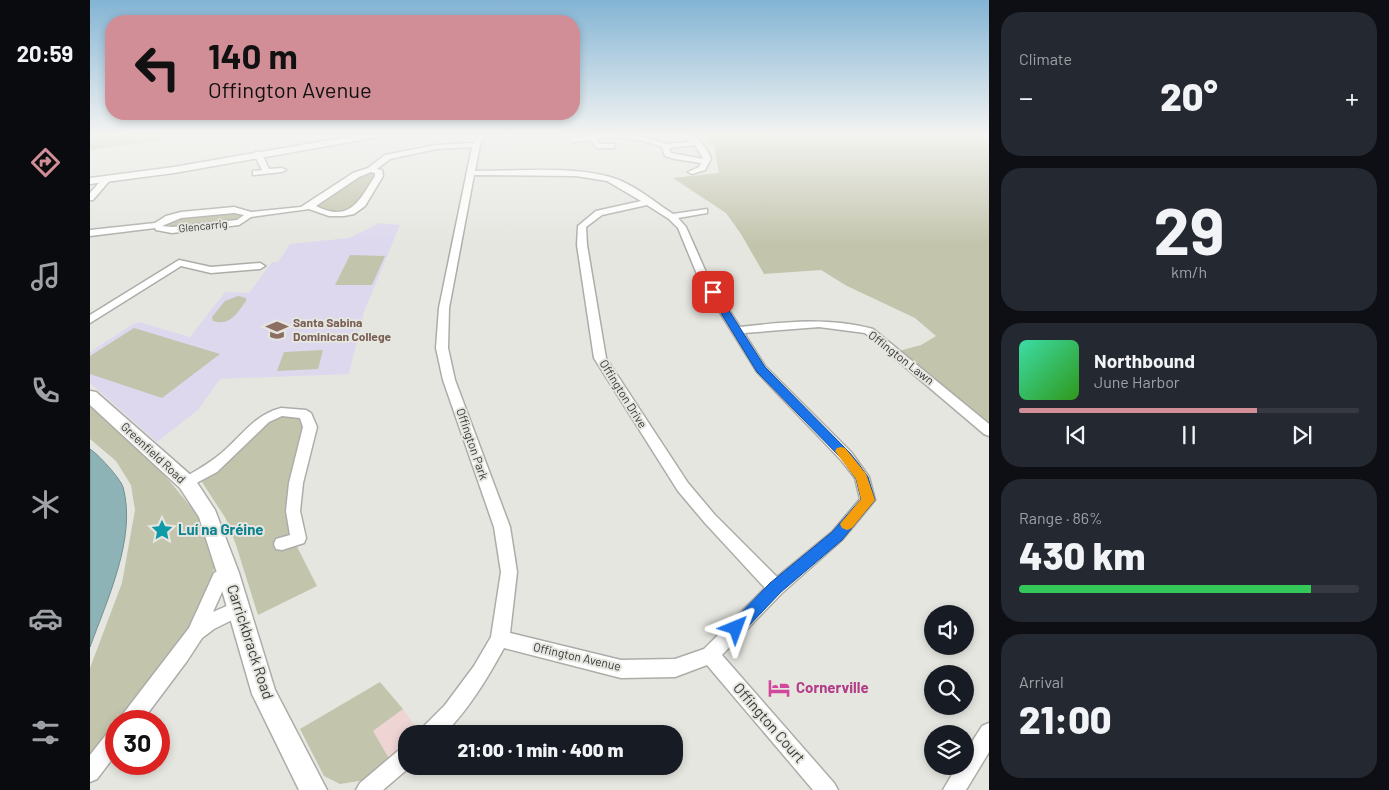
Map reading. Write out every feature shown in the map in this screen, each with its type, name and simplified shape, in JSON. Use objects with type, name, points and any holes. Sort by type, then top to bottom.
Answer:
[{"type":"main road","points":[[90,181],[168,171]]},
{"type":"main road","name":"Greenfield Road","points":[[90,396],[187,484],[208,515],[228,573]]},
{"type":"main road","name":"Carrickbrack Road","points":[[228,573],[264,694],[312,790]]},
{"type":"street","points":[[256,173],[275,171]]},
{"type":"street","name":"Glencarrig","points":[[157,225],[164,229],[192,228],[239,222],[249,215],[310,206],[356,175],[368,171]]},
{"type":"street","name":"Glencarrig","points":[[310,206],[318,211],[330,214],[354,211],[361,205],[379,176],[379,172],[374,171]]},
{"type":"street","name":"Offington Avenue","points":[[472,173],[576,174],[609,178],[672,217],[682,227],[704,279],[761,369],[846,456],[862,477],[868,500],[837,536],[776,588],[710,655],[675,668],[621,669],[500,640]]},
{"type":"street","name":"Offington Park","points":[[439,725],[452,712],[476,680],[500,640],[509,572],[502,527],[449,380],[442,348],[444,308],[472,173]]},
{"type":"street","points":[[90,198],[107,179]]},
{"type":"street","name":"Offington Drive","points":[[648,202],[599,213],[582,226],[582,246],[600,358],[683,486],[710,519],[776,588]]},
{"type":"street","name":"Glencarrig","points":[[90,233],[157,225],[169,218],[181,215],[234,210],[246,212],[249,215]]},
{"type":"street","points":[[672,217],[704,211]]},
{"type":"street","points":[[90,320],[179,263],[211,270],[260,266]]},
{"type":"street","name":"Offington Lawn","points":[[738,330],[822,322],[869,331],[989,431]]},
{"type":"street","points":[[187,484],[230,454],[264,419],[281,412],[301,413],[306,416],[310,427],[296,483],[292,511],[298,538],[282,544]]},
{"type":"street","points":[[139,710],[181,656],[195,634],[219,581],[228,573]]},
{"type":"street","points":[[195,634],[208,623],[238,609]]},
{"type":"street","name":"Offington Court","points":[[710,655],[828,790]]},
{"type":"street","points":[[954,790],[989,733]]},
{"type":"street","points":[[90,772],[105,752]]},
{"type":"street","points":[[367,790],[398,764]]},
{"type":"shaded area","name":"Santa Sabina Dominican College","points":[[379,223],[400,225],[364,312],[349,374],[220,379],[198,410],[157,442],[90,383],[90,352],[133,324],[139,322],[190,337],[225,292],[249,293],[272,262],[278,262],[290,244],[349,238]]},
{"type":"shaded area","points":[[403,709],[415,725],[398,725],[398,753],[390,760],[373,731]]},
{"type":"green space","points":[[719,171],[989,171],[989,424],[899,351],[921,345],[936,336],[915,318],[847,286],[821,270],[764,274],[741,234],[726,213],[673,178],[719,173]]},
{"type":"green space","points":[[371,172],[378,174],[352,210],[332,211],[318,206],[358,177]]},
{"type":"green space","points":[[236,211],[241,215],[235,220],[171,227],[167,224],[174,218]]},
{"type":"green space","points":[[350,255],[385,256],[372,285],[335,285]]},
{"type":"green space","points":[[238,296],[246,298],[246,301],[237,314],[224,322],[213,321],[212,317],[225,301]]},
{"type":"green space","points":[[134,328],[220,354],[162,398],[90,374],[90,356]]},
{"type":"green space","points":[[323,350],[318,369],[277,371],[284,352]]},
{"type":"green space","points":[[90,403],[137,446],[167,478],[200,518],[215,566],[206,592],[188,631],[127,710],[105,710],[105,736],[90,754],[90,668],[122,583],[135,510],[131,485],[116,461],[90,439]]},
{"type":"green space","points":[[291,415],[302,420],[305,433],[289,531],[317,586],[258,615],[226,519],[200,479],[274,417]]},
{"type":"green space","points":[[380,682],[403,709],[373,731],[390,760],[365,780],[340,784],[324,776],[300,729]]},
{"type":"water","points":[[90,449],[108,466],[123,487],[126,506],[126,526],[123,547],[112,589],[90,647]]},
{"type":"slow traffic","points":[[841,451],[862,477],[868,500],[847,524]]},
{"type":"place","name":"Santa Sabina Dominican College","points":[[277,330]]},
{"type":"place","name":"Luí na Gréine","points":[[162,530]]},
{"type":"place","name":"Cornerville","points":[[779,688]]},
{"type":"route","points":[[713,292],[761,369],[846,456],[862,477],[868,500],[837,536],[776,588],[736,628]]}]
